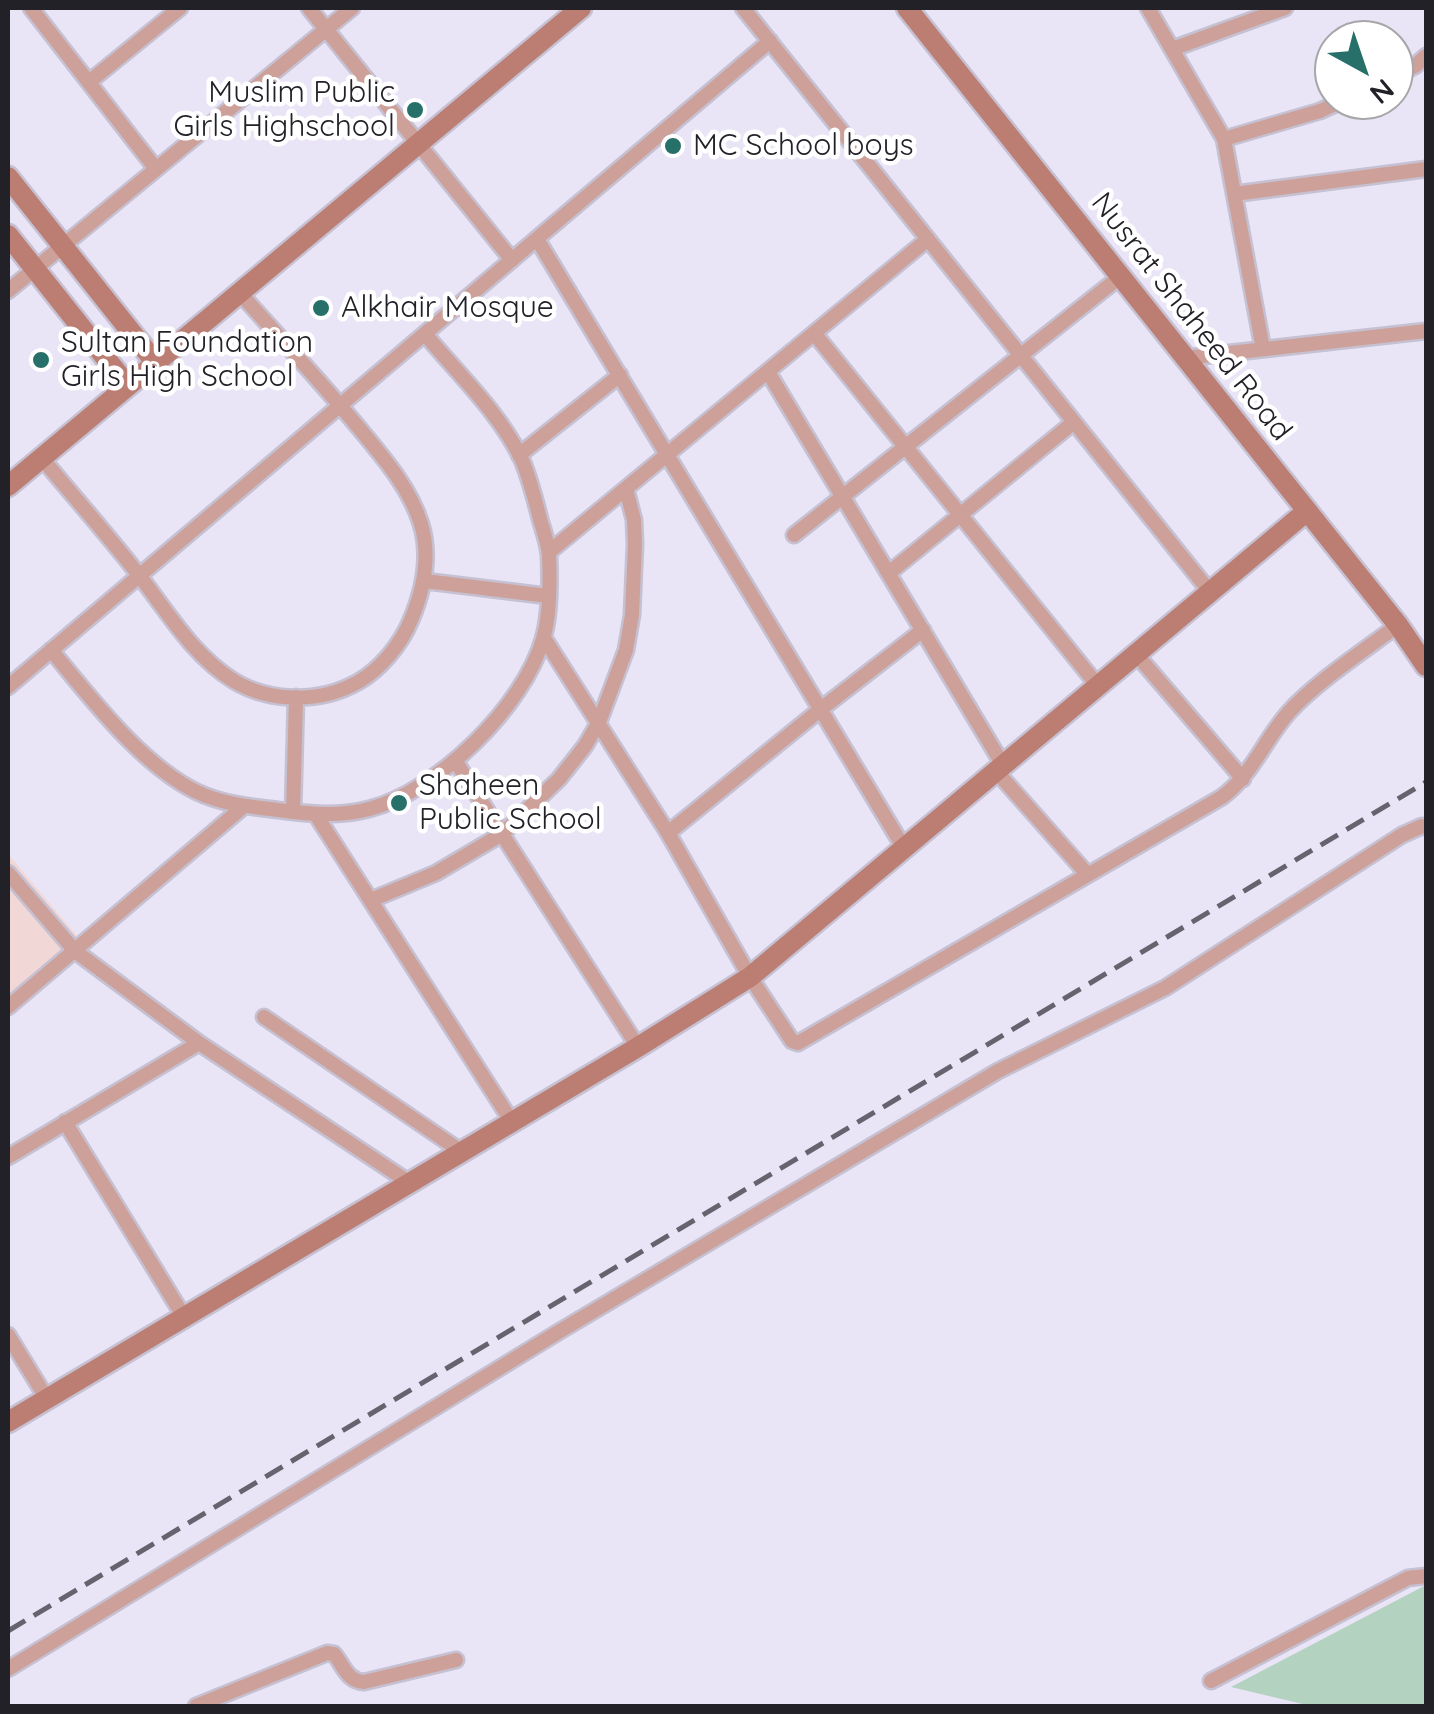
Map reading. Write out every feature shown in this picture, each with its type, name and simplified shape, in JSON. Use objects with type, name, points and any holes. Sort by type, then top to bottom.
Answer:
[{"type":"street","points":[[30,8],[156,170]]},
{"type":"street","points":[[309,8],[512,260]]},
{"type":"street","points":[[8,291],[352,8]]},
{"type":"street","points":[[8,486],[581,8]]},
{"type":"street","points":[[743,8],[1210,592]]},
{"type":"street","name":"Nusrat Shaheed Road","points":[[907,8],[1398,625],[1426,666]]},
{"type":"street","points":[[1148,8],[1224,139],[1263,349]]},
{"type":"street","points":[[1172,49],[1267,11],[1286,8]]},
{"type":"street","points":[[89,82],[176,9]]},
{"type":"street","points":[[8,687],[770,41]]},
{"type":"street","points":[[1224,139],[1314,113]]},
{"type":"street","points":[[1234,194],[1426,168]]},
{"type":"street","points":[[8,178],[155,362]]},
{"type":"street","points":[[8,235],[128,385]]},
{"type":"street","points":[[536,238],[904,848]]},
{"type":"street","points":[[549,552],[928,239]]},
{"type":"street","points":[[794,535],[1121,276]]},
{"type":"street","points":[[41,458],[140,576],[171,620],[208,662],[236,682],[270,695],[310,698],[338,693],[378,667],[406,631],[425,581],[420,523],[384,458],[239,292]]},
{"type":"street","points":[[1185,358],[1426,330]]},
{"type":"street","points":[[814,333],[1098,686]]},
{"type":"street","points":[[51,650],[102,712],[162,771],[199,793],[242,806],[316,815],[368,810],[407,794],[456,762],[514,695],[544,638],[549,552],[519,455],[486,407],[425,334]]},
{"type":"street","points":[[768,372],[923,630],[1000,768],[1088,874]]},
{"type":"street","points":[[519,455],[620,376]]},
{"type":"street","points":[[889,574],[1074,422]]},
{"type":"street","points":[[371,900],[436,873],[502,834],[558,779],[585,746],[599,722],[626,650],[632,615],[634,532],[626,488]]},
{"type":"street","points":[[8,1422],[750,977],[1307,510]]},
{"type":"street","points":[[425,581],[548,596]]},
{"type":"street","points":[[544,638],[668,833],[750,977],[792,1042],[798,1043],[1222,796],[1243,779],[1292,708],[1398,625]]},
{"type":"street","points":[[668,833],[923,630]]},
{"type":"street","points":[[1136,654],[1243,779]]},
{"type":"street","points":[[293,812],[296,697]]},
{"type":"street","points":[[456,762],[638,1047]]},
{"type":"street","points":[[8,1007],[242,806]]},
{"type":"street","points":[[316,815],[512,1122]]},
{"type":"street","points":[[8,1669],[543,1341],[964,1091],[1164,988],[1402,835],[1426,827]]},
{"type":"street","points":[[8,873],[76,951],[198,1043],[410,1183]]},
{"type":"street","points":[[264,1018],[462,1152]]},
{"type":"street","points":[[8,1157],[198,1043]]},
{"type":"street","points":[[66,1122],[184,1318]]},
{"type":"street","points":[[8,1335],[47,1399]]},
{"type":"street","points":[[1211,1681],[1408,1578],[1426,1576]]},
{"type":"street","points":[[196,1706],[327,1653],[334,1654],[355,1681],[364,1682],[456,1660]]},
{"type":"shaded area","points":[[8,854],[78,937],[8,997]]},
{"type":"green space","points":[[1426,1585],[1426,1706],[1311,1706],[1231,1687]]},
{"type":"railway","points":[[8,1631],[1426,782]]},
{"type":"place","name":"Muslim Public Girls Highschool","points":[[415,110]]},
{"type":"place","name":"MC School boys","points":[[673,146]]},
{"type":"place","name":"Alkhair Mosque","points":[[321,308]]},
{"type":"place","name":"Sultan Foundation Girls High School","points":[[41,360]]},
{"type":"place","name":"Shaheen Public School","points":[[399,803]]}]
